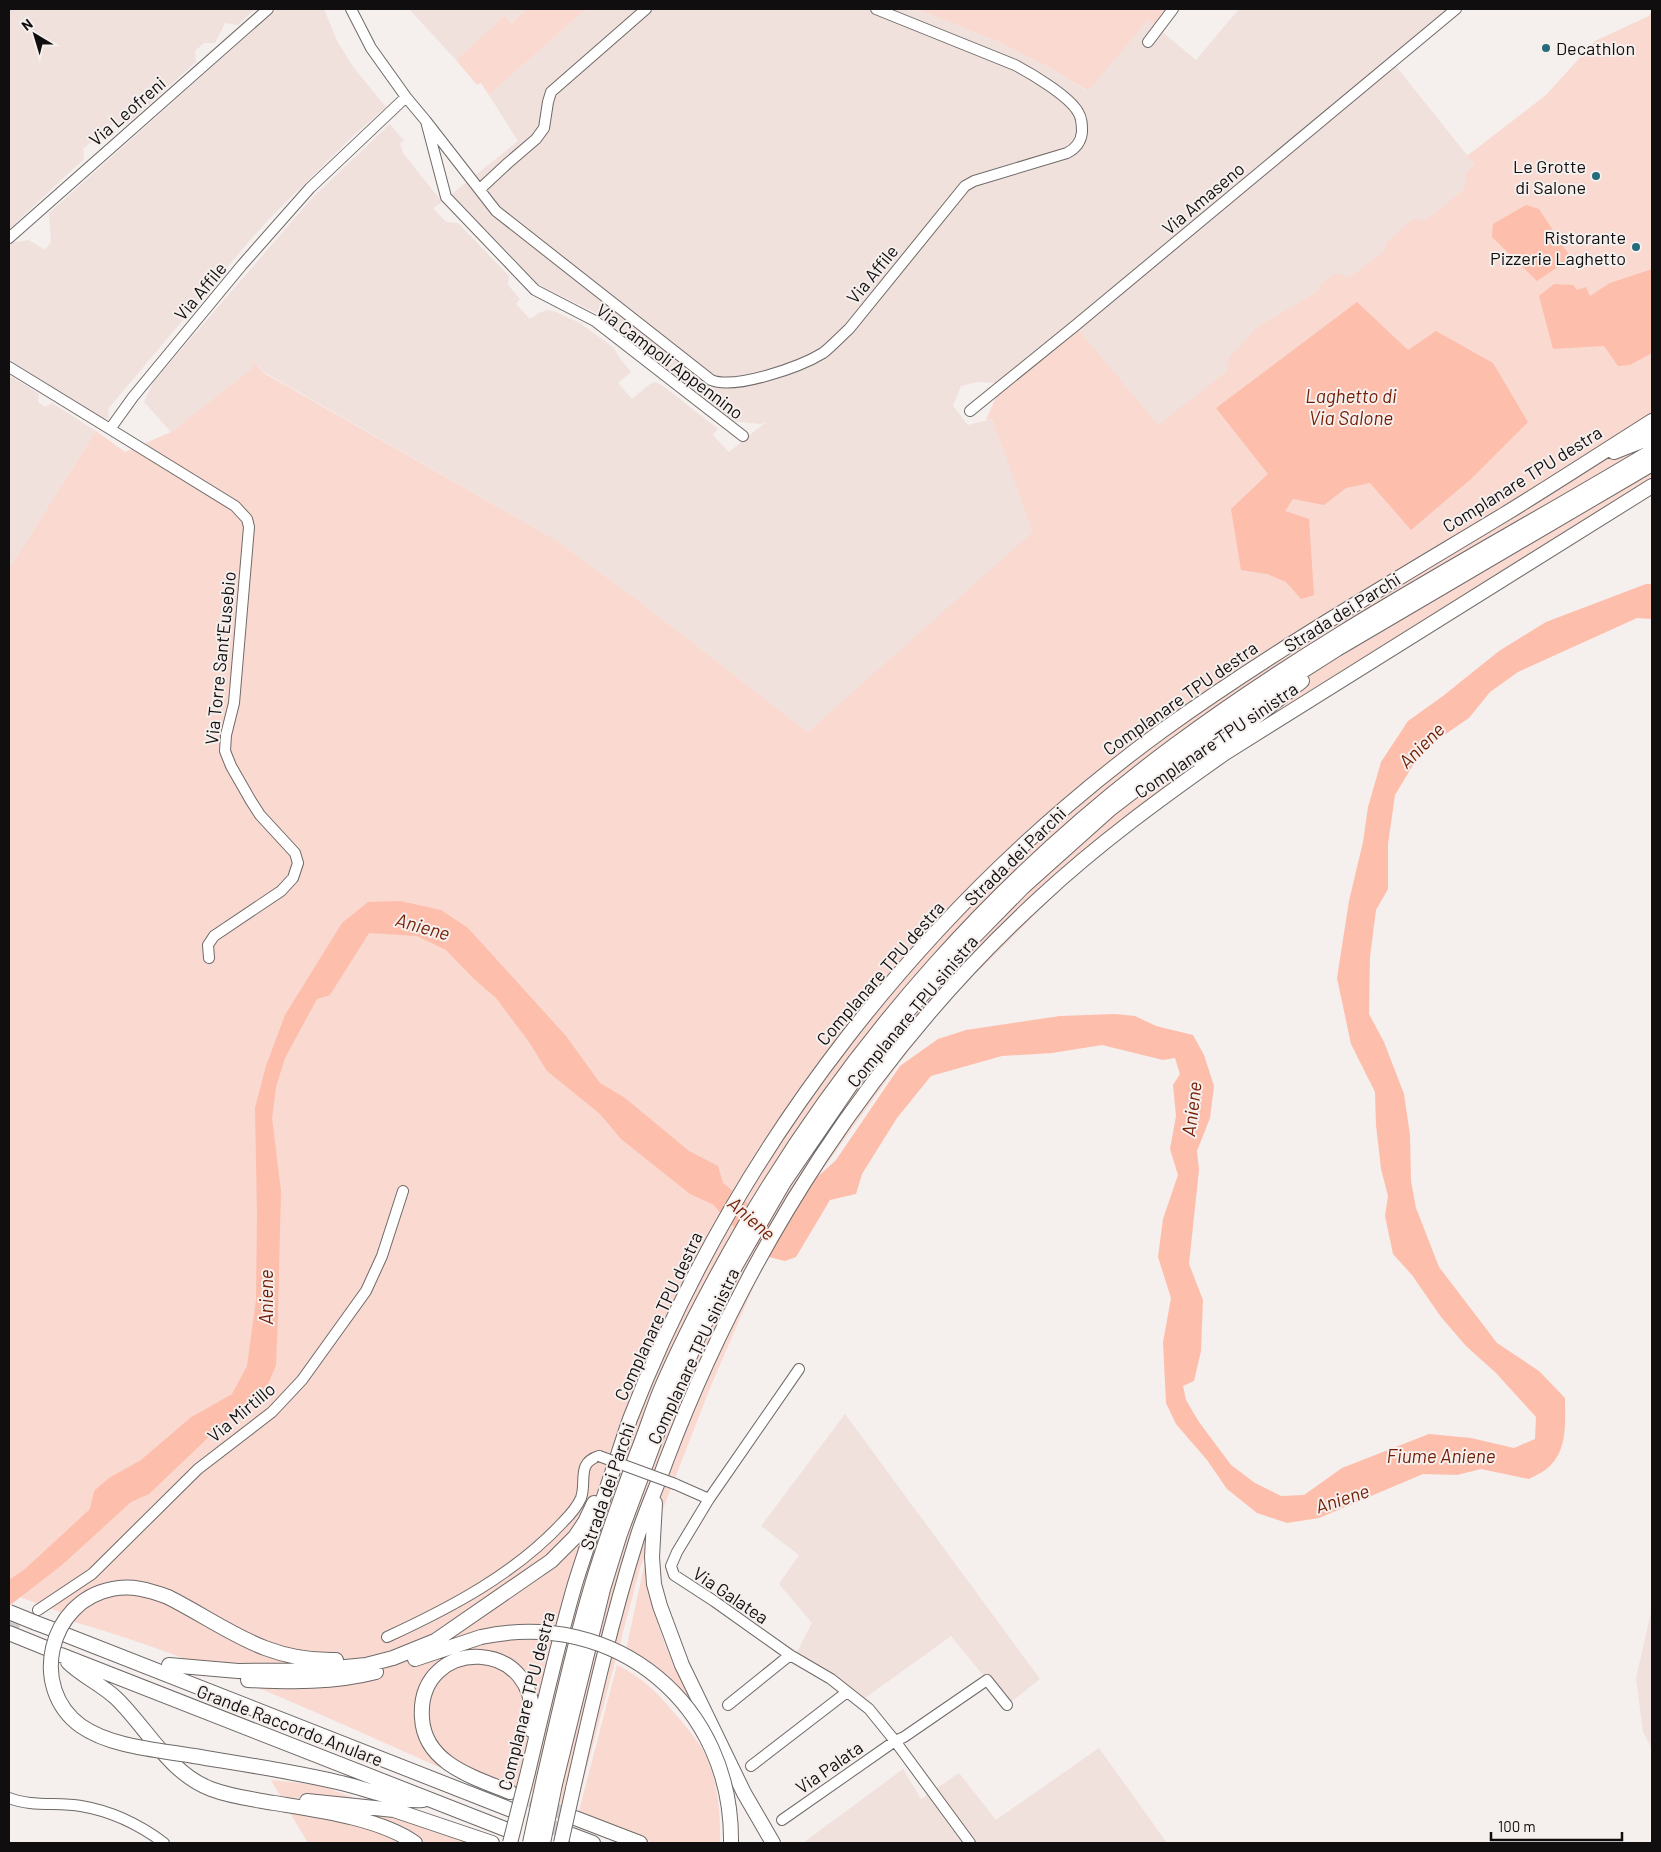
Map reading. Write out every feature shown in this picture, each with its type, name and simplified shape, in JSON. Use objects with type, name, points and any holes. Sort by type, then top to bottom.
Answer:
[{"type":"highway","name":"Complanare TPU destra","points":[[510,1843],[552,1669],[576,1583],[630,1420],[674,1316],[708,1249],[776,1135],[818,1075],[878,1000],[933,937],[1001,868],[1054,819],[1127,758],[1200,704],[1300,637],[1550,486],[1652,420]]},
{"type":"highway","points":[[1550,486],[1613,453],[1652,437]]},
{"type":"highway","name":"Strada dei Parchi","points":[[902,1010],[965,931],[1015,880],[1077,823],[1138,772],[1181,740],[1306,655],[1652,451]]},
{"type":"highway","name":"Strada dei Parchi","points":[[530,1843],[550,1781],[620,1534],[670,1402],[731,1262],[773,1177],[855,1059],[1023,887],[1109,810],[1201,739],[1337,649],[1652,464]]},
{"type":"highway","name":"Complanare TPU sinistra","points":[[567,1839],[573,1789],[601,1665],[638,1536],[685,1411],[751,1273],[799,1190],[839,1128],[920,1025],[985,952],[1022,915],[1114,834],[1170,791],[1225,753],[1652,486]]},
{"type":"highway","points":[[1114,834],[1145,803],[1298,684],[1522,540]]},
{"type":"highway","points":[[170,1665],[213,1670],[339,1669],[393,1658],[435,1641],[543,1568],[575,1537],[590,1514],[615,1446],[630,1420]]},
{"type":"highway","points":[[657,1486],[652,1557],[654,1584],[660,1606],[682,1665],[744,1793],[773,1843]]},
{"type":"highway","points":[[430,1800],[401,1800],[367,1789],[308,1775],[105,1739],[80,1726],[63,1708],[52,1686],[51,1649],[63,1622],[80,1603],[98,1593],[123,1587],[146,1589],[168,1597],[228,1632],[257,1646],[288,1656],[321,1661],[365,1658],[391,1652],[433,1636],[471,1615]]},
{"type":"highway","points":[[9,1612],[37,1616],[52,1629]]},
{"type":"highway","points":[[133,1662],[157,1662],[203,1675],[236,1679],[292,1682],[325,1681],[380,1671],[481,1637],[503,1633],[533,1631],[575,1636],[621,1653],[659,1678],[684,1703],[714,1753],[728,1798],[731,1843]]},
{"type":"highway","name":"Grande Raccordo Anulare","points":[[66,1635],[509,1809]]},
{"type":"highway","points":[[15,1636],[46,1648]]},
{"type":"highway","name":"Grande Raccordo Anulare","points":[[274,1802],[229,1796],[209,1789],[187,1776],[174,1765],[118,1700],[105,1688],[76,1669],[62,1656],[505,1829]]},
{"type":"highway","points":[[510,1792],[449,1764],[432,1748],[426,1736],[422,1725],[421,1711],[426,1690],[432,1680],[450,1663],[472,1656],[493,1659],[512,1669],[524,1683],[531,1700],[532,1722],[528,1746],[530,1766]]},
{"type":"highway","name":"Strada dei Parchi","points":[[543,1843],[550,1781]]},
{"type":"highway","points":[[274,1802],[286,1800],[394,1810],[492,1843]]},
{"type":"highway","points":[[274,1802],[385,1828],[402,1834],[415,1843]]},
{"type":"highway","points":[[576,1818],[640,1843]]},
{"type":"highway","points":[[567,1839],[594,1843]]},
{"type":"street","name":"Via Leofreni","points":[[9,238],[268,9]]},
{"type":"street","name":"Via Campoli Appennino","points":[[351,9],[371,48],[406,97],[426,121],[446,197],[536,290],[595,321],[743,436]]},
{"type":"street","points":[[480,189],[536,139],[544,128],[551,92],[646,9]]},
{"type":"street","name":"Via Affile","points":[[426,121],[496,211],[710,380],[724,384],[742,382],[778,372],[811,359],[831,346],[849,329],[965,186],[974,180],[1067,153],[1076,147],[1081,136],[1081,119],[1076,109],[1031,74],[1015,65],[876,9]]},
{"type":"street","points":[[1148,42],[1173,9]]},
{"type":"street","name":"Via Amaseno","points":[[970,411],[1084,319],[1456,9]]},
{"type":"street","name":"Via Affile","points":[[110,430],[133,397],[242,265],[310,188],[406,97]]},
{"type":"street","points":[[9,367],[110,430]]},
{"type":"street","name":"Via Torre Sant'Eusebio","points":[[110,430],[235,506],[247,520],[249,526],[234,703],[226,735],[225,751],[231,766],[260,815],[295,853],[298,863],[293,878],[281,891],[214,936],[208,945],[209,958]]},
{"type":"street","name":"Via Mirtillo","points":[[37,1616],[92,1574],[198,1469],[272,1412],[302,1380],[366,1291],[382,1256],[403,1191]]},
{"type":"street","points":[[387,1637],[425,1620],[467,1596],[533,1551],[560,1526],[575,1508],[583,1491],[585,1468],[590,1461],[600,1456],[709,1498],[799,1369]]},
{"type":"street","name":"Via Galatea","points":[[709,1498],[677,1552],[672,1566],[672,1573],[677,1579],[714,1601],[790,1655],[831,1679],[874,1714],[970,1843]]},
{"type":"street","points":[[728,1705],[790,1655]]},
{"type":"street","name":"Via Palata","points":[[782,1820],[895,1740],[904,1737],[987,1680],[1007,1705]]},
{"type":"street","points":[[751,1766],[847,1692]]},
{"type":"street","points":[[9,1798],[31,1803],[80,1806],[102,1812],[148,1831],[164,1843]]},
{"type":"shaded area","points":[[9,9],[255,9],[238,25],[225,23],[215,43],[204,43],[195,51],[196,62],[126,125],[113,124],[83,149],[84,159],[9,229]]},
{"type":"shaded area","points":[[277,9],[324,9],[337,41],[354,68],[386,107],[355,134],[251,239],[108,409],[109,418],[103,419],[9,359],[9,243],[29,240],[45,250],[51,241],[49,213]]},
{"type":"shaded area","points":[[409,9],[527,9],[510,23],[504,16],[456,60]]},
{"type":"shaded area","points":[[527,9],[586,9],[489,95],[481,83],[477,85],[456,60],[504,16],[511,23]]},
{"type":"shaded area","points":[[586,9],[917,9],[1001,43],[1050,68],[1087,91],[1148,20],[1196,60],[1239,9],[1448,9],[997,383],[977,382],[961,386],[953,406],[968,425],[992,419],[1010,468],[1040,532],[808,732],[636,599],[554,539],[264,372],[253,360],[254,368],[171,432],[144,402],[154,381],[313,197],[390,124],[404,141],[400,143],[403,153],[442,202],[433,208],[446,222],[458,223],[509,276],[508,285],[520,299],[516,304],[530,319],[547,310],[580,323],[614,348],[631,372],[618,383],[632,399],[650,384],[655,382],[662,385],[718,429],[713,435],[729,452],[766,422],[760,424],[732,421],[598,314],[538,284],[452,194],[518,141],[489,95]]},
{"type":"shaded area","points":[[917,9],[1173,9],[1158,28],[1148,20],[1088,91],[1050,68],[1001,43]]},
{"type":"shaded area","points":[[1652,11],[1652,492],[1370,668],[1201,778],[1085,865],[950,999],[899,1063],[790,1215],[758,1276],[710,1388],[640,1568],[576,1809],[431,1754],[441,1768],[306,1708],[214,1670],[121,1636],[74,1622],[76,1618],[9,1593],[9,569],[96,431],[125,452],[171,432],[253,368],[252,359],[264,373],[554,539],[636,599],[808,732],[1033,532],[992,419],[986,420],[996,397],[1077,328],[1158,425],[1227,371],[1229,358],[1258,326],[1317,292],[1322,283],[1336,273],[1349,277],[1382,253],[1388,241],[1413,219],[1426,220],[1464,189],[1466,172],[1475,165],[1467,156],[1546,95],[1595,41],[1649,16]]},
{"type":"shaded area","points":[[1395,65],[1475,165],[1466,172],[1464,189],[1426,220],[1388,241],[1382,253],[1349,277],[1322,283],[1317,292],[1258,326],[1227,371],[1158,426],[1077,328]]},
{"type":"shaded area","points":[[9,375],[39,394],[38,402],[45,407],[52,403],[96,431],[9,569]]},
{"type":"shaded area","points":[[845,1414],[1040,1679],[1007,1705],[951,1636],[865,1698],[796,1654],[812,1623],[779,1584],[799,1555],[761,1526]]},
{"type":"shaded area","points":[[646,1557],[652,1603],[660,1632],[677,1673],[698,1713],[626,1650]]},
{"type":"shaded area","points":[[1652,1608],[1652,1749],[1643,1732],[1636,1678]]},
{"type":"shaded area","points":[[617,1665],[632,1673],[652,1689],[699,1744],[710,1766],[717,1792],[720,1843],[654,1843],[579,1811]]},
{"type":"shaded area","points":[[1099,1748],[1167,1843],[803,1843],[903,1769],[921,1799],[959,1773],[996,1820]]},
{"type":"shaded area","points":[[271,1780],[319,1785],[365,1802],[281,1797]]},
{"type":"shaded area","points":[[331,1808],[361,1810],[409,1819],[472,1843],[427,1843]]},
{"type":"shaded area","points":[[289,1811],[361,1827],[403,1843],[308,1843]]},
{"type":"water","points":[[1526,205],[1539,209],[1571,258],[1537,281],[1492,237],[1493,224]]},
{"type":"water","points":[[1652,269],[1652,353],[1630,365],[1618,366],[1604,346],[1553,349],[1539,296],[1554,284],[1573,285],[1577,290],[1586,287],[1590,296],[1610,283]]},
{"type":"water","name":"Laghetto di Via Salone","points":[[1357,302],[1408,350],[1436,331],[1493,363],[1528,422],[1472,478],[1411,530],[1370,483],[1346,488],[1324,505],[1293,499],[1285,511],[1309,519],[1314,595],[1301,599],[1286,582],[1267,574],[1241,570],[1231,509],[1268,474],[1216,408]]},
{"type":"water","name":"Fiume Aniene","points":[[1646,584],[1652,584],[1652,619],[1637,618],[1518,672],[1490,692],[1469,718],[1422,750],[1395,795],[1388,844],[1388,889],[1376,910],[1370,957],[1369,1014],[1384,1042],[1404,1094],[1410,1135],[1411,1181],[1416,1208],[1439,1267],[1497,1343],[1539,1371],[1565,1398],[1563,1443],[1556,1459],[1543,1472],[1529,1479],[1481,1469],[1457,1475],[1423,1474],[1319,1518],[1287,1523],[1257,1513],[1227,1489],[1207,1460],[1176,1424],[1166,1403],[1163,1342],[1171,1298],[1158,1257],[1163,1219],[1178,1175],[1170,1149],[1176,1116],[1173,1085],[1180,1074],[1175,1058],[1163,1060],[1102,1045],[1052,1053],[1002,1056],[931,1076],[897,1118],[862,1174],[856,1194],[830,1200],[796,1257],[785,1261],[769,1257],[725,1219],[714,1205],[690,1194],[621,1139],[600,1114],[547,1071],[529,1042],[496,998],[473,978],[446,950],[417,936],[369,933],[330,995],[317,999],[285,1058],[276,1087],[272,1118],[281,1191],[278,1312],[276,1365],[266,1389],[214,1432],[149,1494],[131,1502],[62,1565],[9,1606],[9,1580],[25,1569],[90,1509],[94,1491],[109,1478],[141,1460],[190,1418],[232,1394],[247,1366],[256,1300],[255,1108],[266,1066],[285,1015],[342,923],[368,902],[400,901],[441,910],[468,928],[566,1036],[600,1083],[625,1098],[689,1151],[718,1166],[723,1183],[777,1228],[812,1182],[836,1160],[900,1066],[938,1039],[966,1030],[1060,1016],[1115,1014],[1135,1016],[1156,1026],[1193,1035],[1204,1055],[1214,1086],[1210,1118],[1197,1151],[1199,1170],[1189,1264],[1203,1300],[1201,1351],[1194,1381],[1183,1386],[1186,1400],[1199,1422],[1231,1465],[1255,1483],[1281,1496],[1304,1495],[1342,1468],[1429,1434],[1471,1438],[1514,1448],[1535,1439],[1536,1417],[1496,1373],[1466,1346],[1441,1317],[1412,1275],[1393,1254],[1385,1216],[1388,1196],[1381,1169],[1376,1125],[1375,1092],[1351,1044],[1337,978],[1349,901],[1363,842],[1368,807],[1381,762],[1408,721],[1443,696],[1499,651],[1546,622]]},
{"type":"tunnel","points":[[9,1628],[38,1610]]},
{"type":"tunnel","points":[[511,1792],[575,1818]]},
{"type":"tunnel","points":[[509,1809],[572,1835]]},
{"type":"place","name":"Decathlon","points":[[1546,48]]},
{"type":"place","name":"Le Grotte di Salone","points":[[1596,176]]},
{"type":"place","name":"Ristorante Pizzerie Laghetto","points":[[1636,247]]},
{"type":"water label","name":"Aniene","points":[[1421,745]]},
{"type":"water label","name":"Aniene","points":[[423,926]]},
{"type":"water label","name":"Aniene","points":[[1191,1109]]},
{"type":"water label","name":"Aniene","points":[[752,1218]]},
{"type":"water label","name":"Aniene","points":[[265,1297]]},
{"type":"water label","name":"Aniene","points":[[1342,1498]]}]
